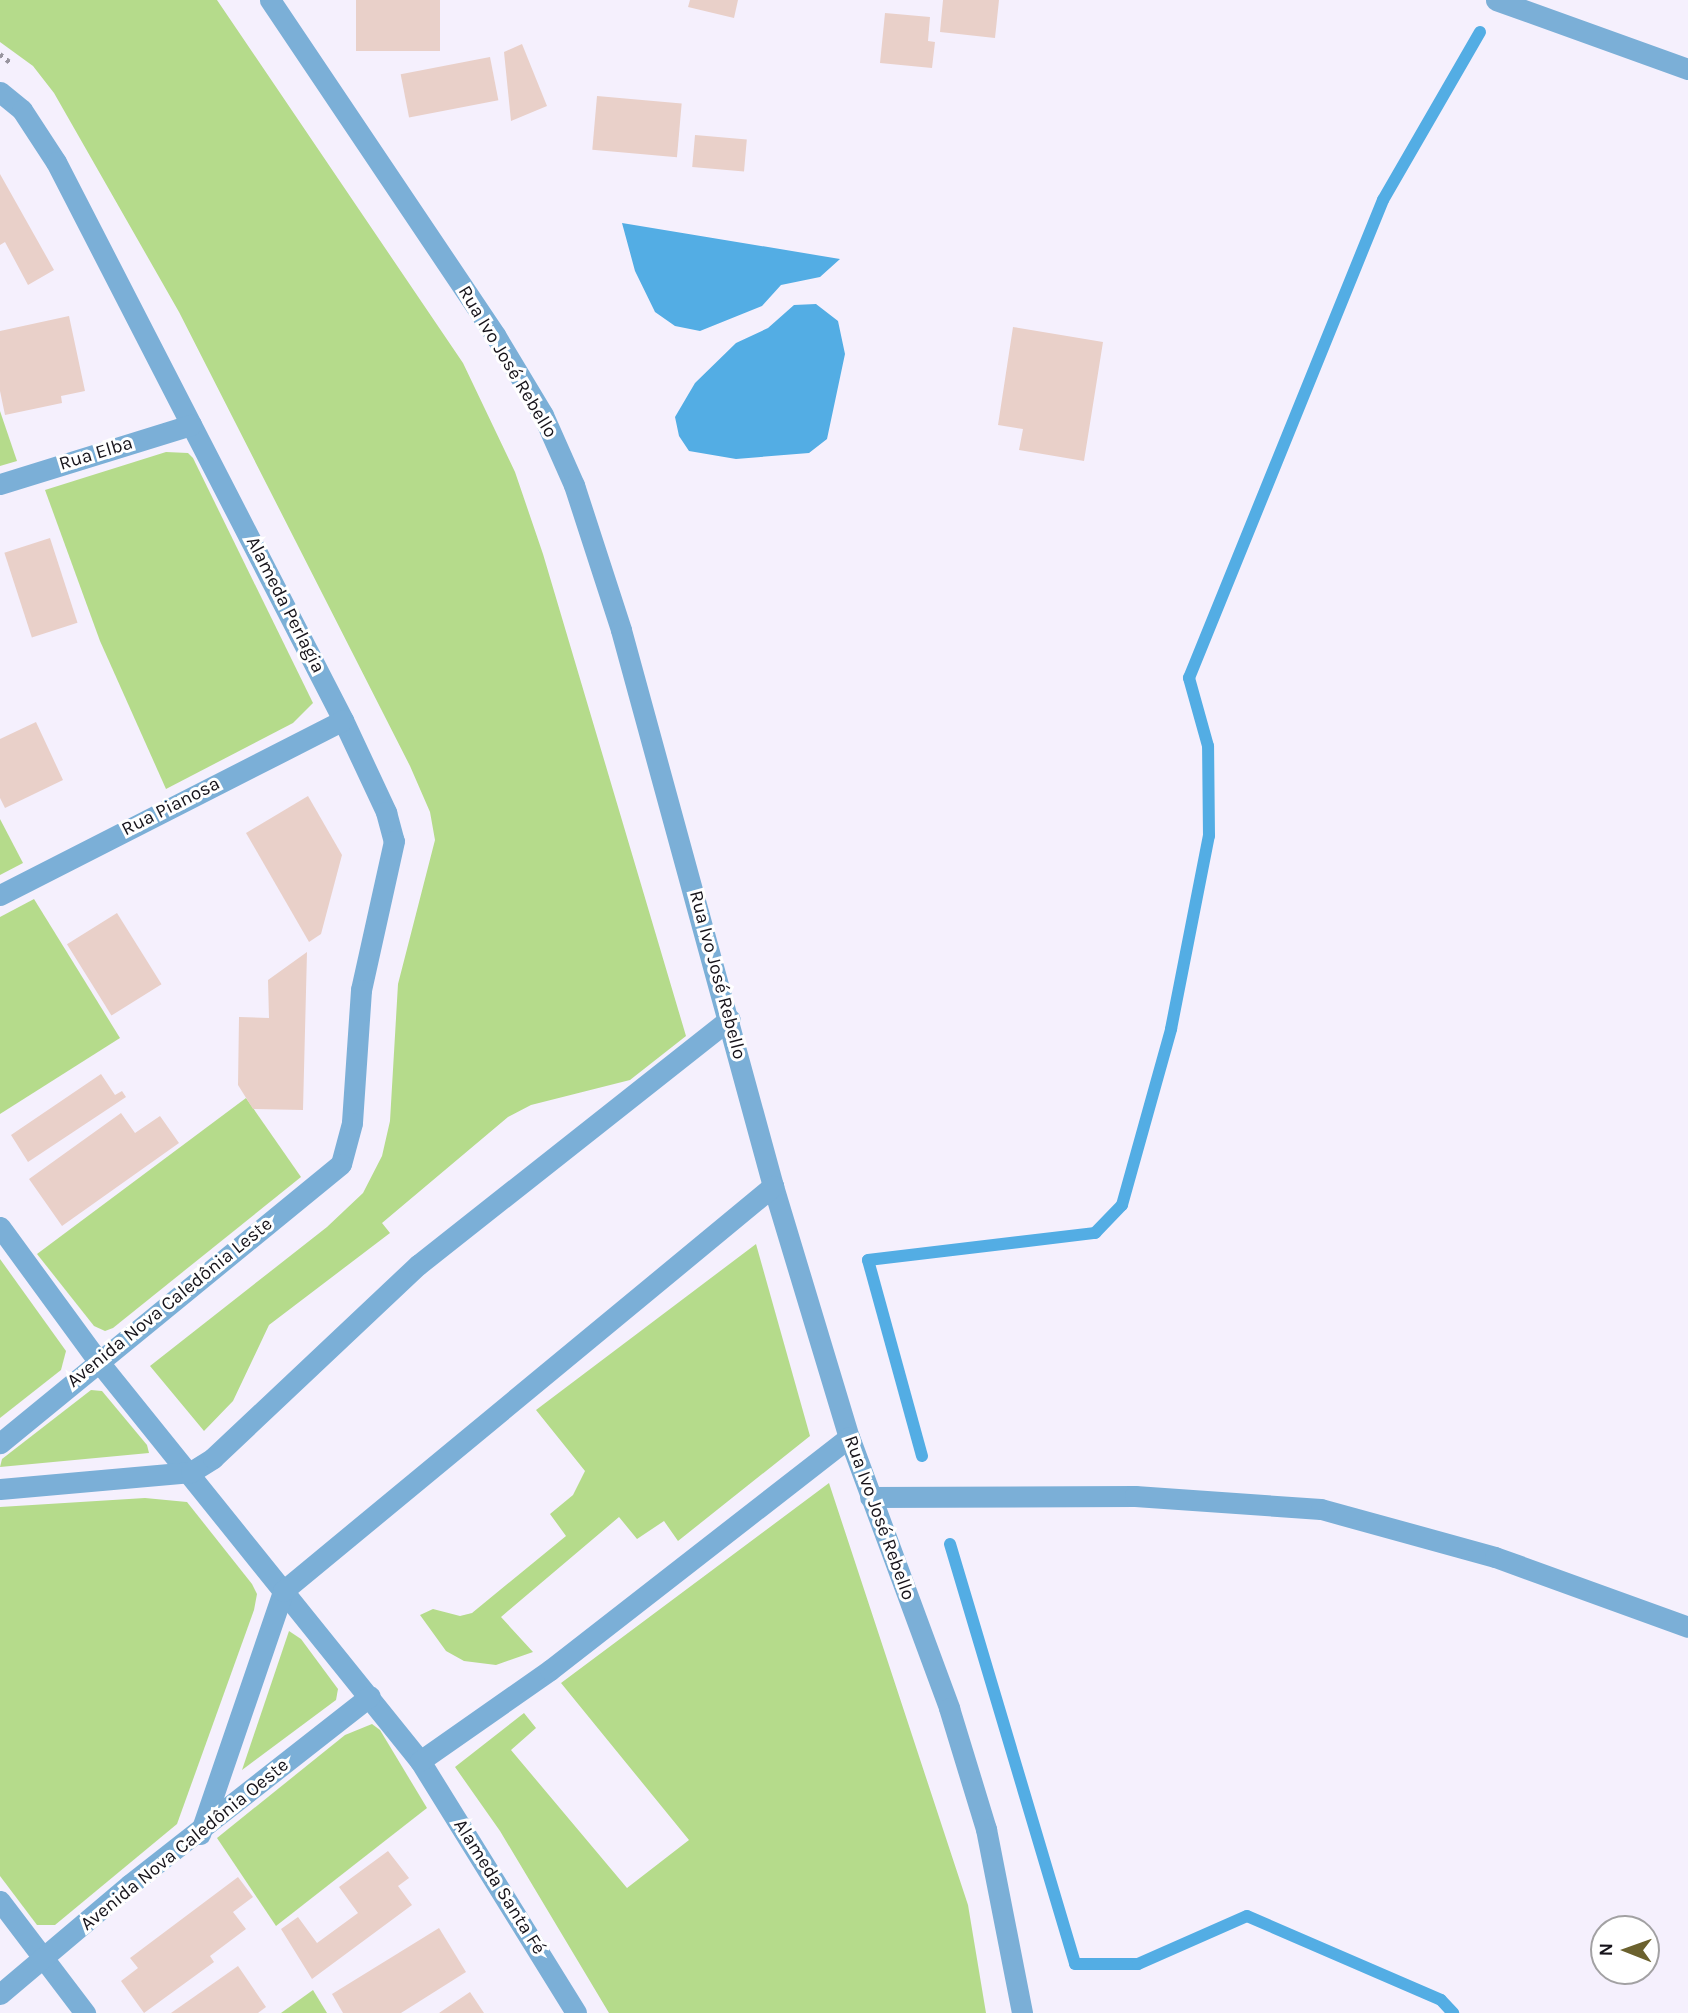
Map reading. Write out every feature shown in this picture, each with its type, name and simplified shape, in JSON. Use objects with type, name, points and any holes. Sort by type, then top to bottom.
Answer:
[{"type":"street","name":"Rua Ivo José Rebello","points":[[270,0],[495,335],[548,427],[574,485],[621,630],[773,1186],[849,1437],[948,1708],[986,1829],[1022,2013]]},
{"type":"street","points":[[1496,0],[1688,69]]},
{"type":"street","name":"Alameda Perlagia","points":[[0,92],[22,110],[56,162],[343,720],[386,812],[394,842],[361,990],[352,1123],[341,1164]]},
{"type":"street","name":"Rua Elba","points":[[0,484],[191,425]]},
{"type":"street","name":"Rua Pianosa","points":[[0,895],[343,720]]},
{"type":"street","points":[[0,1489],[191,1472],[214,1458],[418,1265],[729,1019]]},
{"type":"street","name":"Avenida Nova Caledônia Leste","points":[[0,1443],[341,1164]]},
{"type":"street","points":[[200,1834],[283,1591],[773,1186]]},
{"type":"street","name":"Alameda Santa Fé","points":[[0,1227],[98,1361],[191,1472],[283,1591],[421,1761],[576,2013]]},
{"type":"street","points":[[421,1761],[550,1670],[849,1437]]},
{"type":"street","points":[[870,1497],[1135,1496],[1321,1509],[1495,1557],[1688,1627]]},
{"type":"street","name":"Avenida Nova Caledônia Oeste","points":[[0,1994],[46,1958],[129,1885],[200,1834],[370,1696]]},
{"type":"street","points":[[0,1901],[46,1958],[85,2013]]},
{"type":"green space","points":[[0,0],[217,0],[463,363],[515,472],[543,554],[686,1036],[630,1080],[531,1105],[508,1117],[382,1223],[390,1233],[269,1325],[233,1401],[204,1431],[150,1366],[327,1227],[363,1193],[382,1156],[390,1121],[398,984],[435,840],[430,812],[410,766],[179,312],[54,93],[33,66],[0,42]]},
{"type":"green space","points":[[0,411],[17,461],[0,466]]},
{"type":"green space","points":[[166,452],[188,453],[193,458],[313,703],[293,723],[166,789],[100,641],[45,490]]},
{"type":"green space","points":[[0,819],[23,863],[0,875]]},
{"type":"green space","points":[[34,899],[120,1038],[0,1114],[0,917]]},
{"type":"green space","points":[[246,1098],[301,1177],[113,1328],[105,1331],[94,1326],[37,1254]]},
{"type":"green space","points":[[756,1244],[810,1436],[678,1541],[664,1521],[637,1539],[619,1517],[501,1617],[533,1652],[496,1665],[464,1661],[446,1651],[420,1615],[433,1609],[460,1616],[472,1613],[566,1536],[550,1514],[573,1495],[585,1471],[536,1410]]},
{"type":"green space","points":[[0,1259],[66,1351],[61,1370],[0,1418]]},
{"type":"green space","points":[[91,1390],[102,1391],[147,1445],[149,1453],[0,1467],[2,1459]]},
{"type":"green space","points":[[829,1483],[968,1905],[986,2013],[609,2013],[500,1831],[455,1767],[524,1713],[536,1728],[511,1750],[627,1888],[689,1840],[561,1683]]},
{"type":"green space","points":[[145,1498],[187,1502],[252,1584],[257,1594],[254,1610],[177,1824],[55,1925],[37,1925],[0,1876],[0,1507]]},
{"type":"green space","points":[[289,1631],[301,1639],[338,1689],[336,1700],[242,1770]]},
{"type":"green space","points":[[372,1724],[380,1730],[427,1808],[276,1926],[217,1838],[345,1735]]},
{"type":"green space","points":[[313,1990],[327,2013],[281,2013]]},
{"type":"water","points":[[622,223],[840,259],[820,277],[781,285],[762,306],[700,331],[675,326],[655,312],[635,271]]},
{"type":"water","points":[[816,304],[838,321],[845,354],[827,439],[809,453],[736,459],[689,451],[679,436],[675,417],[695,383],[736,343],[768,328],[794,305]]},
{"type":"building","points":[[356,0],[440,0],[440,51],[356,51]]},
{"type":"building","points":[[690,0],[738,0],[734,18],[688,7]]},
{"type":"building","points":[[943,0],[999,0],[995,38],[940,32]]},
{"type":"building","points":[[885,13],[930,17],[928,41],[935,42],[932,68],[880,63]]},
{"type":"building","points":[[522,44],[547,106],[511,121],[504,52]]},
{"type":"building","points":[[490,57],[498,100],[409,118],[401,74]]},
{"type":"building","points":[[597,96],[682,103],[677,157],[592,150]]},
{"type":"building","points":[[695,135],[747,140],[744,171],[692,167]]},
{"type":"building","points":[[0,174],[54,270],[28,285],[5,242],[0,245]]},
{"type":"building","points":[[69,316],[85,391],[61,396],[62,403],[5,415],[0,391],[0,331]]},
{"type":"building","points":[[1013,327],[1103,342],[1084,461],[1019,450],[1023,429],[998,425]]},
{"type":"building","points":[[50,538],[78,623],[32,637],[4,553]]},
{"type":"building","points":[[36,722],[63,780],[5,808],[0,798],[0,739]]},
{"type":"building","points":[[308,796],[342,855],[321,934],[309,942],[246,833]]},
{"type":"building","points":[[117,913],[162,984],[111,1016],[67,944]]},
{"type":"building","points":[[307,952],[303,1110],[253,1109],[238,1085],[239,1017],[269,1018],[268,980]]},
{"type":"building","points":[[101,1074],[115,1095],[122,1091],[126,1097],[28,1162],[11,1135]]},
{"type":"building","points":[[121,1113],[135,1133],[160,1116],[179,1143],[62,1226],[29,1179]]},
{"type":"building","points":[[388,1851],[409,1878],[398,1886],[412,1905],[312,1979],[281,1929],[298,1917],[317,1943],[358,1913],[339,1887]]},
{"type":"building","points":[[238,1877],[253,1897],[233,1912],[246,1929],[210,1956],[214,1962],[144,2013],[121,1981],[138,1968],[130,1958]]},
{"type":"building","points":[[439,1928],[466,1972],[401,2013],[343,2013],[332,1994]]},
{"type":"building","points":[[238,1966],[266,2007],[258,2013],[171,2013]]},
{"type":"building","points":[[470,1992],[484,2013],[439,2013]]},
{"type":"waterway","points":[[922,1456],[868,1260],[1095,1233],[1122,1205],[1171,1029],[1209,836],[1208,746],[1189,678],[1383,200],[1480,32]]},
{"type":"waterway","points":[[950,1544],[1075,1964],[1138,1964],[1247,1916],[1441,2000],[1453,2013]]}]
